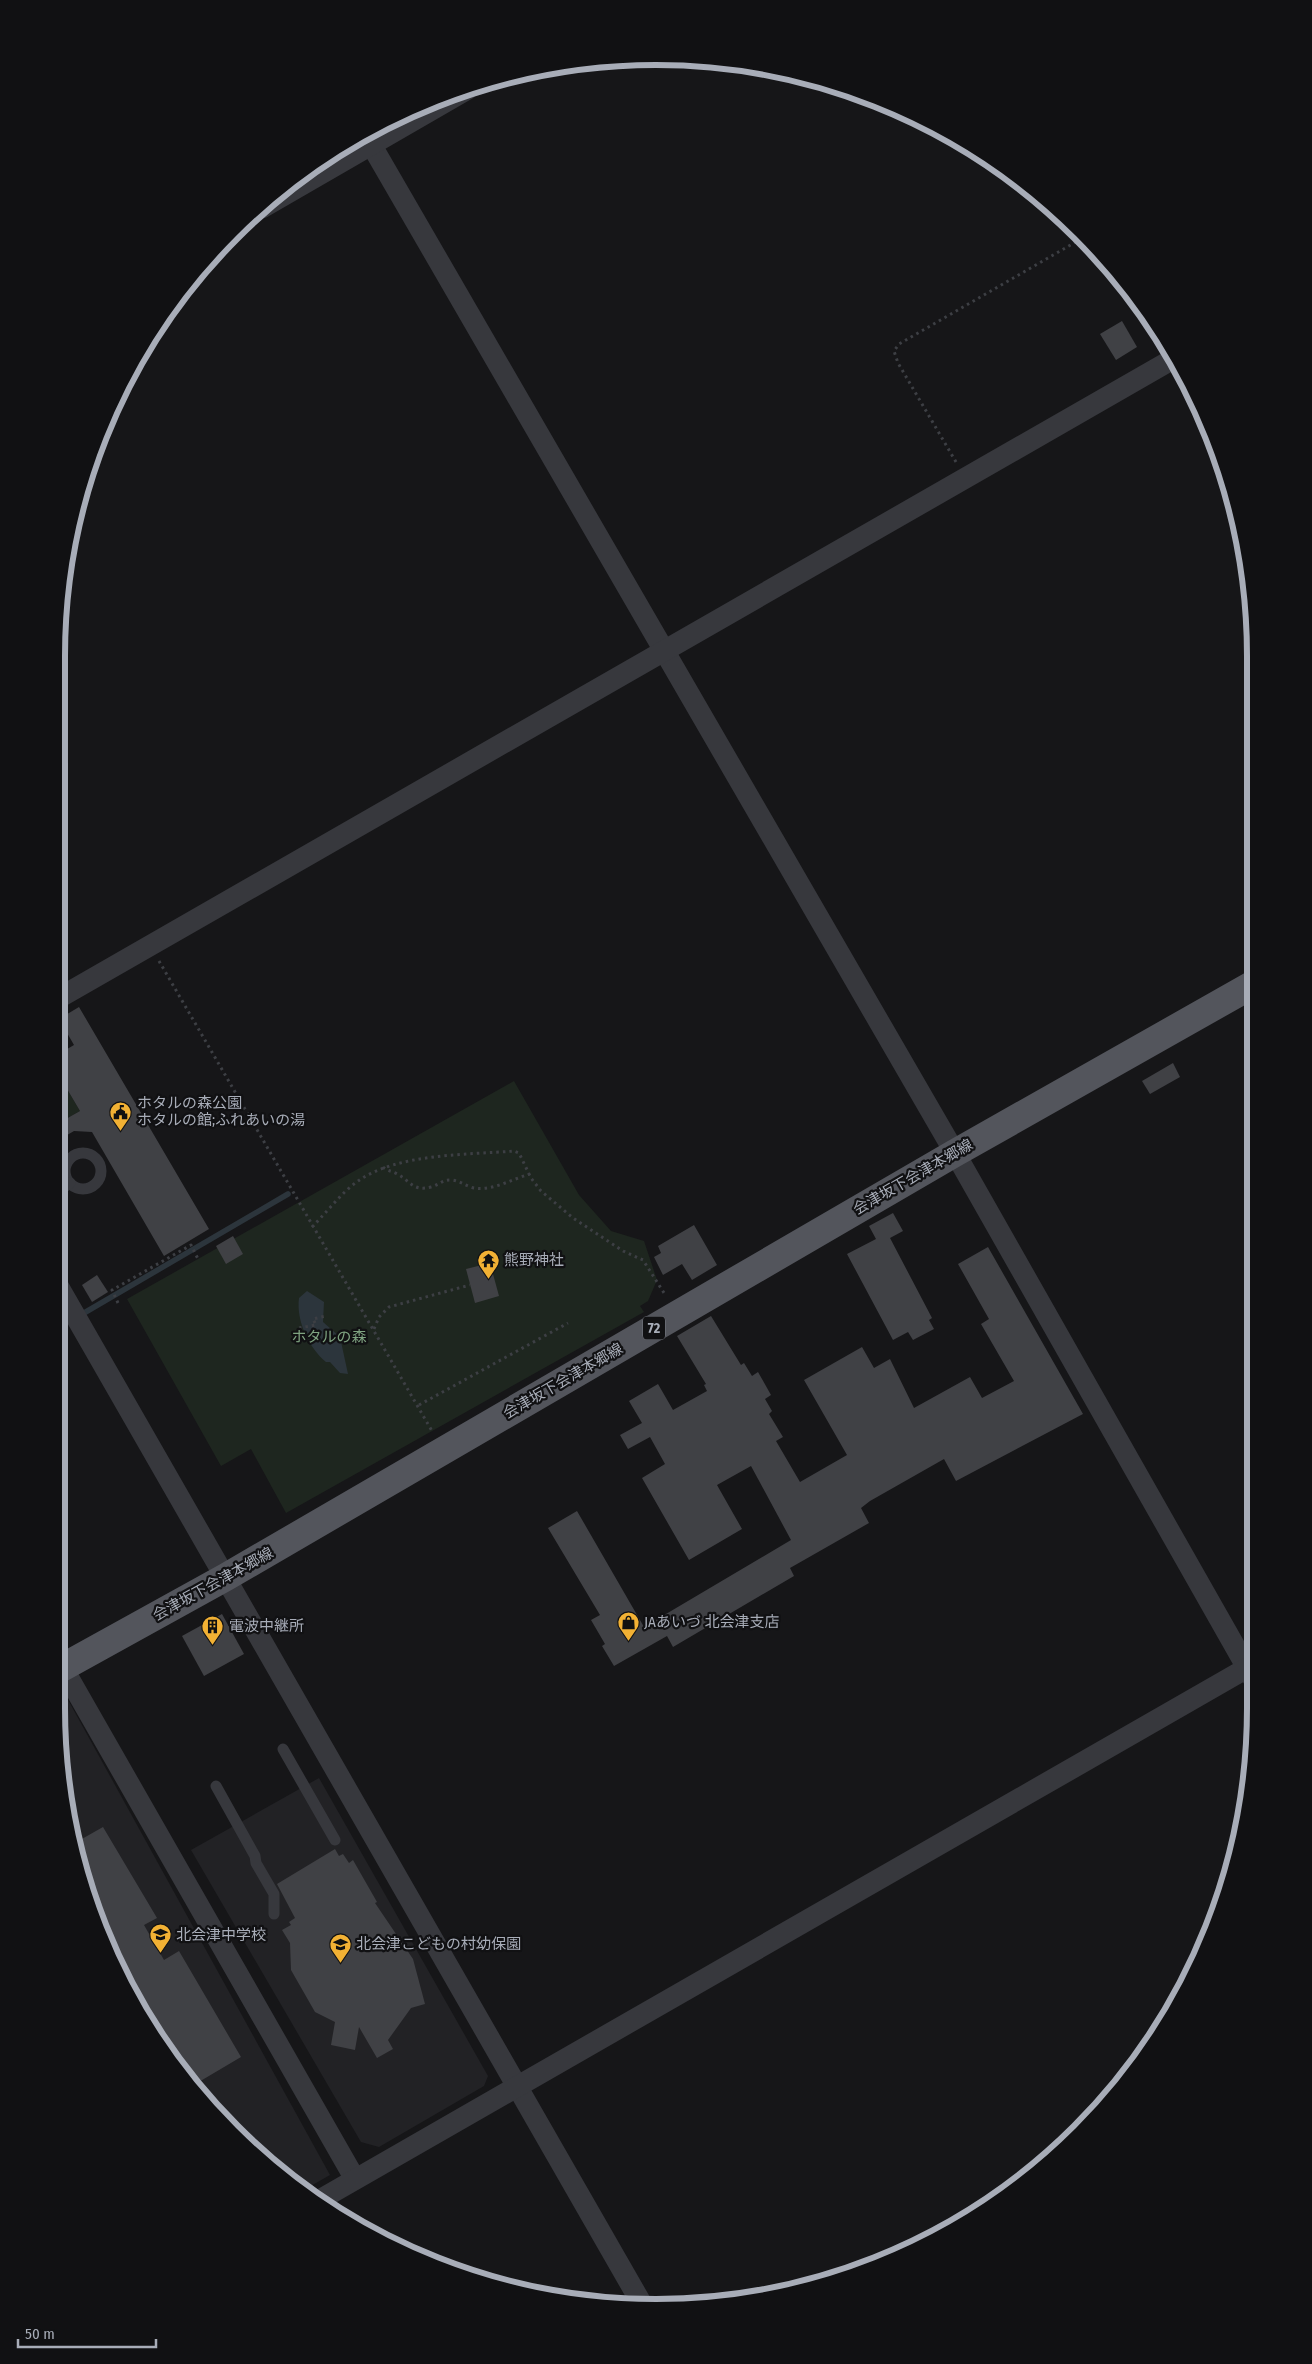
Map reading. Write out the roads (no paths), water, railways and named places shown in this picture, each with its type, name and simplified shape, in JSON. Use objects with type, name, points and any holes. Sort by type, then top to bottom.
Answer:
[{"type":"main road","name":"会津坂下会津本郷線","points":[[65,1666],[226,1577],[955,1153],[1247,988]]},
{"type":"street","points":[[369,140],[955,1153],[1247,1662]]},
{"type":"street","points":[[65,994],[1169,361]]},
{"type":"street","points":[[65,1298],[638,2299]]},
{"type":"street","points":[[325,2197],[1247,1674]]},
{"type":"street","points":[[65,1678],[355,2179]]},
{"type":"lane","points":[[65,1186],[70,1183]]},
{"type":"lane","points":[[282,1749],[335,1840]]},
{"type":"lane","points":[[216,1786],[256,1856],[256,1863],[274,1894],[274,1914]]},
{"type":"waterway","points":[[84,1313],[288,1194]]},
{"type":"place","name":"ホタルの森公園 ホタルの館;ふれあいの湯","points":[[121,1131]]},
{"type":"place","name":"熊野神社","points":[[488,1279]]},
{"type":"place","name":"JAあいづ 北会津支店","points":[[628,1641]]},
{"type":"place","name":"電波中継所","points":[[213,1645]]},
{"type":"place","name":"北会津中学校","points":[[160,1954]]},
{"type":"place","name":"北会津こどもの村幼保園","points":[[340,1963]]},
{"type":"park label","name":"ホタルの森","points":[[329,1337]]}]
